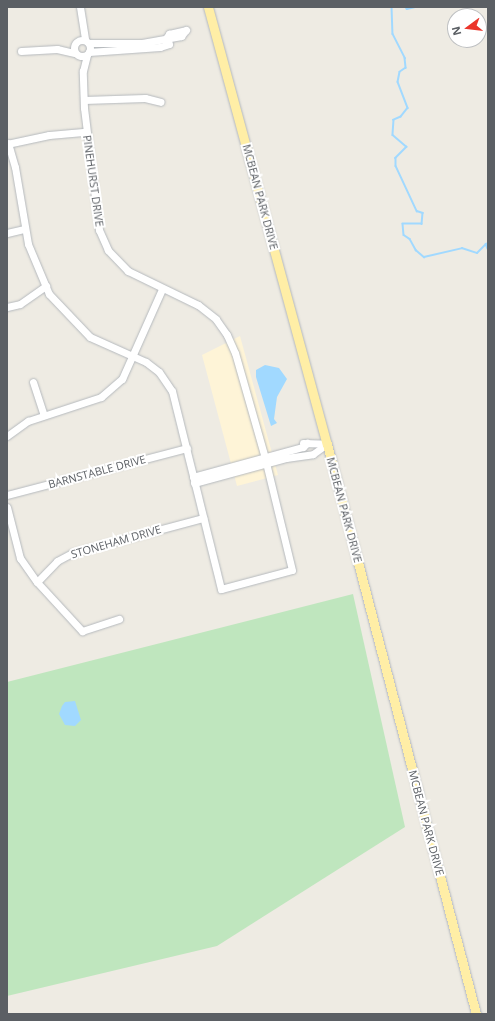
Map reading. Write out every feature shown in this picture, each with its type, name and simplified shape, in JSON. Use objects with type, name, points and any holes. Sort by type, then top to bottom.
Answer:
[{"type":"main road","name":"MCBEAN PARK DRIVE","points":[[208,7],[326,444],[476,1014]]},
{"type":"street","points":[[80,7],[81,24]]},
{"type":"street","name":"PINEHURST DRIVE","points":[[81,24],[87,42],[88,53],[83,72],[84,100],[94,211],[103,240],[114,257],[128,271],[204,309],[227,334],[235,353],[266,460],[292,570],[221,589],[203,518]]},
{"type":"street","name":"PINEHURST DRIVE","points":[[81,24],[76,43],[76,54],[83,72]]},
{"type":"street","points":[[57,49],[76,54],[160,47],[168,41],[169,34],[186,30]]},
{"type":"street","points":[[21,51],[57,49],[76,43],[87,42],[142,43],[168,41]]},
{"type":"street","points":[[84,100],[145,98],[161,102]]},
{"type":"street","points":[[86,132],[49,134],[7,144],[15,167],[28,244],[49,294],[90,337],[146,362],[166,380],[172,391],[203,518]]},
{"type":"street","points":[[7,233],[25,229]]},
{"type":"street","points":[[7,308],[20,304],[46,286]]},
{"type":"street","points":[[7,436],[28,421],[101,397],[122,379],[162,289]]},
{"type":"street","points":[[33,382],[44,415]]},
{"type":"street","points":[[291,454],[296,444],[307,442],[326,444]]},
{"type":"street","points":[[194,480],[291,454],[313,454],[326,444]]},
{"type":"street","name":"BARNSTABLE DRIVE","points":[[7,495],[187,448]]},
{"type":"street","points":[[7,507],[20,558],[37,582],[82,631],[118,618]]},
{"type":"street","name":"STONEHAM DRIVE","points":[[37,582],[57,561],[72,553],[203,518]]},
{"type":"shaded area","points":[[240,336],[278,475],[237,486],[202,355]]},
{"type":"green space","points":[[353,594],[405,827],[217,946],[7,996],[7,682]]},
{"type":"water","points":[[265,365],[279,368],[287,379],[277,397],[274,419],[277,423],[271,426],[256,377],[256,370]]},
{"type":"water","points":[[75,701],[81,720],[75,726],[65,725],[59,714],[62,706],[65,702]]},
{"type":"waterway","points":[[392,7],[393,34],[405,58],[406,68],[400,72],[398,82],[408,108],[401,117],[394,120],[393,135],[407,147],[396,158],[396,166],[417,211],[423,213],[422,224],[403,224],[404,235],[410,239],[416,250],[424,257],[462,248],[477,253],[486,244],[488,249]]},
{"type":"waterway","points":[[406,7],[407,9],[415,7]]}]
